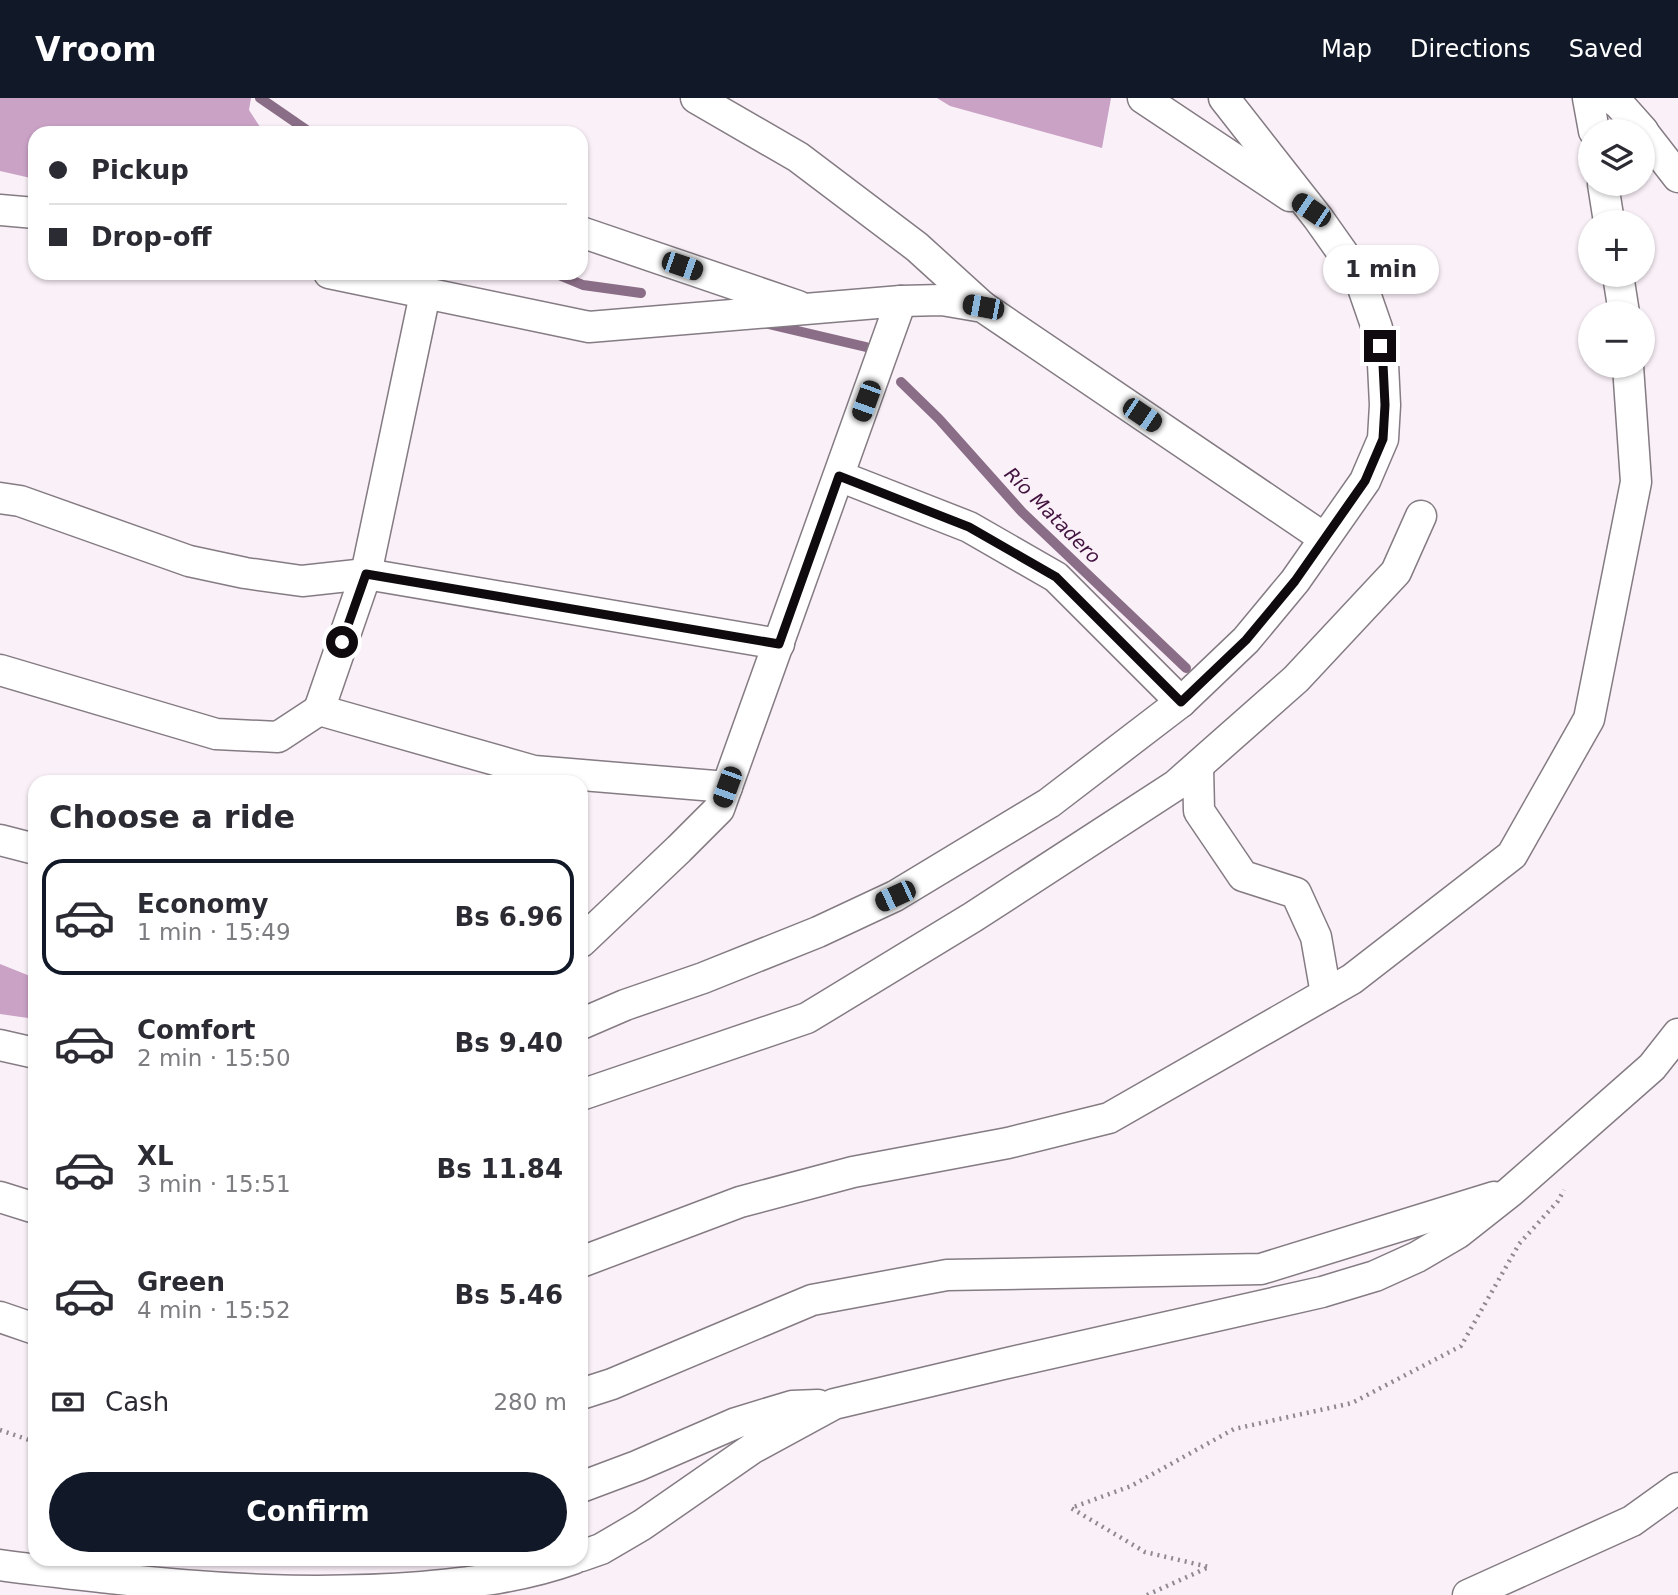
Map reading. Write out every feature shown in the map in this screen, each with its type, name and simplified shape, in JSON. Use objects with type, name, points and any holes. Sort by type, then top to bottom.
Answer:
[{"type":"street","points":[[696,98],[799,157],[917,247],[983,307],[1324,538]]},
{"type":"street","points":[[1143,98],[1311,210]]},
{"type":"street","points":[[588,1021],[818,932],[895,896],[1049,803],[1181,702],[1246,640],[1295,581],[1365,481],[1383,439],[1385,405],[1383,364],[1377,328],[1359,276],[1224,98]]},
{"type":"street","points":[[1588,98],[1592,119]]},
{"type":"street","points":[[1611,98],[1632,119]]},
{"type":"street","points":[[1655,147],[1678,177]]},
{"type":"street","points":[[0,210],[28,212]]},
{"type":"street","points":[[588,234],[809,309]]},
{"type":"street","points":[[361,280],[589,327],[901,301],[942,300],[983,307]]},
{"type":"street","points":[[0,670],[216,734],[278,737],[319,710],[366,574],[425,294]]},
{"type":"street","points":[[588,935],[719,808],[901,301]]},
{"type":"street","points":[[588,1259],[740,1202],[853,1172],[1009,1143],[1109,1118],[1352,979],[1512,855],[1589,719],[1636,482],[1629,378]]},
{"type":"street","points":[[839,476],[969,527],[1056,577],[1181,702]]},
{"type":"street","points":[[0,498],[20,501],[189,561],[234,571],[302,581],[366,574],[779,644]]},
{"type":"street","points":[[588,1092],[807,1018],[984,910],[1176,785],[1296,679],[1396,572],[1421,516]]},
{"type":"street","points":[[319,710],[534,771],[582,775]]},
{"type":"street","points":[[1198,766],[1199,811],[1243,876],[1296,893],[1316,937],[1326,994]]},
{"type":"street","points":[[588,775],[727,787]]},
{"type":"street","points":[[0,840],[28,847]]},
{"type":"street","points":[[588,910],[618,906]]},
{"type":"street","points":[[588,1484],[736,1423],[792,1406],[834,1404],[1322,1292],[1375,1276],[1417,1257],[1458,1233],[1510,1192],[1652,1067],[1678,1034]]},
{"type":"street","points":[[0,1045],[28,1051]]},
{"type":"street","points":[[588,1392],[812,1300],[947,1275],[1261,1269],[1510,1192]]},
{"type":"street","points":[[0,1197],[28,1206]]},
{"type":"street","points":[[0,1317],[28,1327]]},
{"type":"street","points":[[588,1554],[642,1525],[753,1448],[834,1404]]},
{"type":"street","points":[[1468,1595],[1632,1521],[1678,1488]]},
{"type":"street","points":[[0,1564],[191,1587],[296,1592],[369,1591],[480,1582],[530,1573],[552,1566]]},
{"type":"path","points":[[1147,1595],[1209,1567],[1145,1552],[1071,1508],[1131,1486],[1234,1429],[1352,1403],[1461,1346],[1519,1244],[1558,1201],[1564,1189]]},
{"type":"path","points":[[0,1430],[28,1440]]},
{"type":"shaded area","points":[[0,98],[251,98],[249,110],[259,126],[28,126],[28,177],[0,171]]},
{"type":"shaded area","points":[[937,98],[1111,98],[1102,148],[950,106]]},
{"type":"shaded area","points":[[0,964],[28,975],[28,1018],[0,1014]]},
{"type":"waterway","name":"Río Matadero","points":[[260,98],[301,126]]},
{"type":"waterway","name":"Río Matadero","points":[[571,280],[583,285],[641,293]]},
{"type":"waterway","name":"Río Matadero","points":[[764,323],[866,347]]},
{"type":"waterway","name":"Río Matadero","points":[[901,382],[939,419],[1022,512],[1186,668]]},
{"type":"route","points":[[342,642],[366,574],[779,644],[839,476],[969,527],[1056,577],[1181,702],[1246,640],[1295,581],[1365,481],[1383,439],[1385,405],[1380,346]]}]
